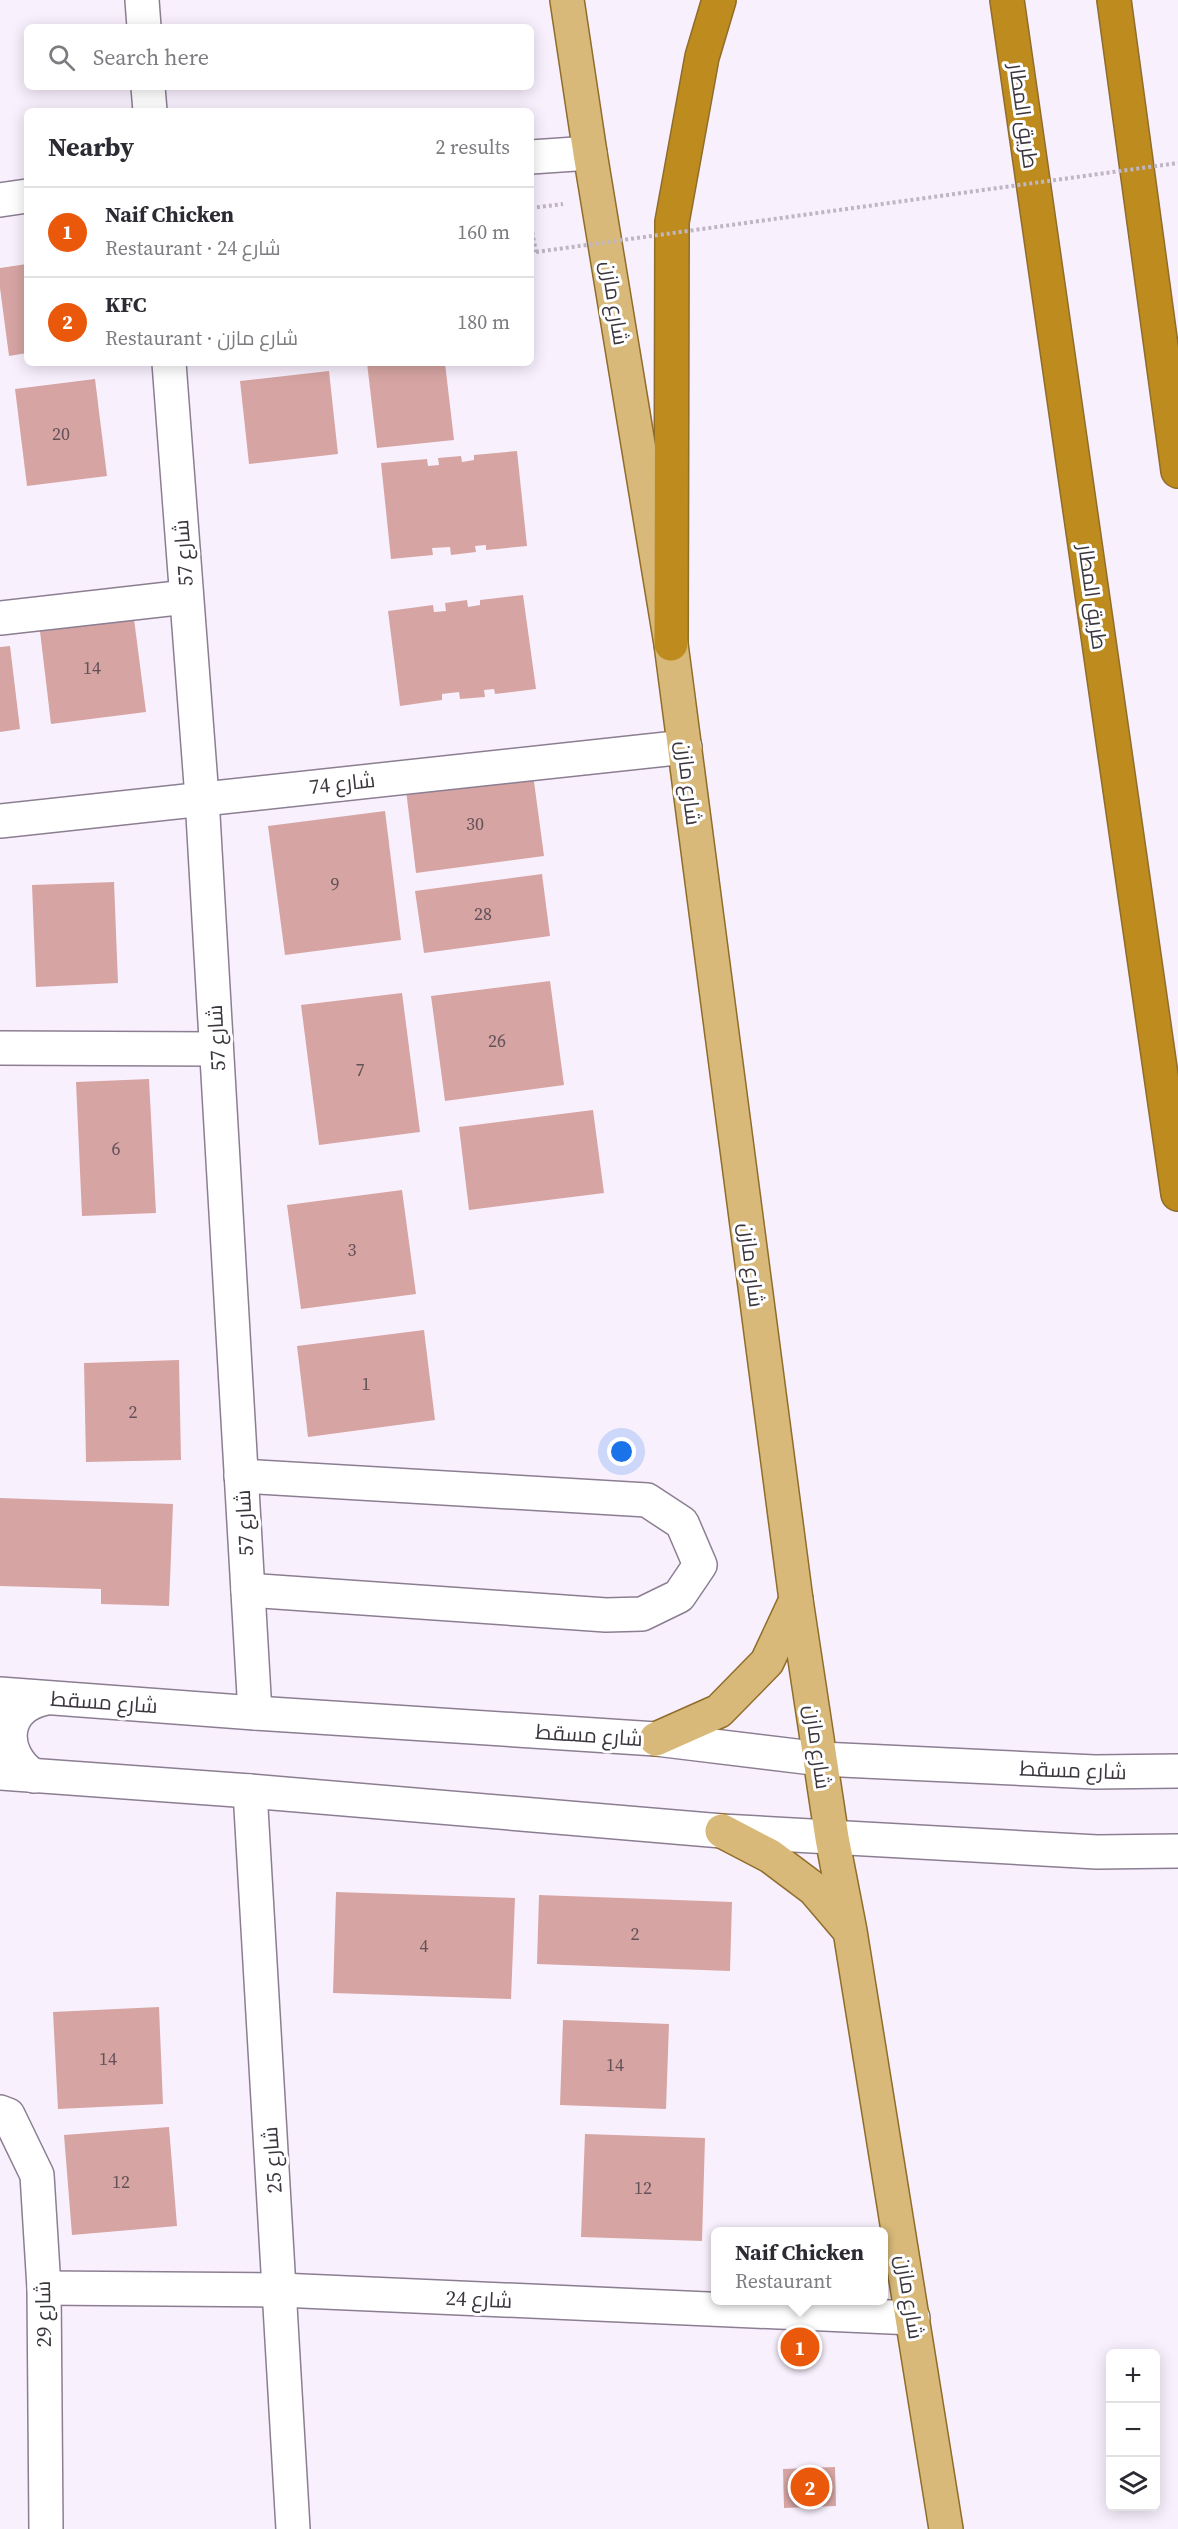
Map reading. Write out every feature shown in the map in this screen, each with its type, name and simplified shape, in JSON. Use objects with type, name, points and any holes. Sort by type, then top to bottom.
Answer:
[{"type":"highway","points":[[671,644],[672,222],[702,57],[719,0]]},
{"type":"highway","name":"طريق المطار","points":[[1007,0],[1178,1194]]},
{"type":"highway","points":[[1114,0],[1178,471]]},
{"type":"main road","name":"شارع مازن","points":[[567,0],[671,644],[796,1600],[832,1838],[850,1931],[946,2529]]},
{"type":"main road","points":[[656,1739],[719,1711],[767,1662],[796,1600]]},
{"type":"main road","points":[[722,1831],[770,1856],[814,1889],[850,1931]]},
{"type":"street","points":[[142,0],[144,24]]},
{"type":"street","points":[[148,90],[150,108]]},
{"type":"street","points":[[534,157],[590,153]]},
{"type":"street","points":[[0,200],[24,196]]},
{"type":"street","name":"شارع 57","points":[[169,366],[202,798],[255,1713]]},
{"type":"street","points":[[0,618],[186,597]]},
{"type":"street","name":"شارع 74","points":[[0,821],[685,747]]},
{"type":"street","points":[[0,1048],[216,1049]]},
{"type":"street","points":[[241,1476],[647,1500],[682,1523],[700,1565],[679,1596],[642,1614],[606,1615],[248,1590]]},
{"type":"street","name":"شارع مسقط","points":[[0,1694],[656,1739],[821,1759],[1095,1772],[1178,1771]]},
{"type":"street","points":[[34,1776],[15,1762],[8,1738],[15,1715],[23,1707],[46,1698]]},
{"type":"street","points":[[0,1773],[250,1791],[722,1831],[1097,1852],[1178,1851]]},
{"type":"street","name":"شارع 25","points":[[250,1791],[293,2529]]},
{"type":"street","name":"شارع 29","points":[[0,2112],[8,2115],[37,2175],[44,2288],[46,2529]]},
{"type":"street","name":"شارع 24","points":[[44,2288],[280,2290],[913,2318]]},
{"type":"path","points":[[534,242],[536,252],[1178,163]]},
{"type":"building","points":[[24,264],[24,354],[9,356],[0,288],[0,268]]},
{"type":"building","points":[[367,366],[445,366],[454,440],[377,448]]},
{"type":"building","points":[[329,371],[338,454],[249,464],[240,381]]},
{"type":"building","points":[[95,379],[107,476],[27,486],[15,389]]},
{"type":"building","points":[[517,451],[527,546],[486,550],[486,545],[475,546],[476,552],[451,555],[450,547],[432,548],[433,555],[391,559],[381,463],[427,459],[428,466],[439,465],[438,458],[461,456],[462,462],[474,460],[474,455]]},
{"type":"building","points":[[523,595],[536,689],[495,694],[494,689],[484,690],[485,697],[460,699],[459,692],[442,694],[442,700],[400,706],[388,611],[433,605],[434,612],[446,611],[445,603],[467,600],[468,607],[480,605],[480,600]]},
{"type":"building","points":[[133,611],[146,712],[51,724],[39,623]]},
{"type":"building","points":[[10,646],[20,729],[0,732],[0,647]]},
{"type":"building","points":[[533,774],[544,856],[416,873],[406,790]]},
{"type":"building","points":[[385,811],[401,940],[285,955],[268,826]]},
{"type":"building","points":[[542,874],[550,936],[424,953],[415,891]]},
{"type":"building","points":[[114,882],[118,983],[36,987],[32,885]]},
{"type":"building","points":[[550,981],[564,1085],[445,1101],[431,996]]},
{"type":"building","points":[[402,993],[420,1132],[319,1145],[301,1005]]},
{"type":"building","points":[[149,1079],[156,1213],[82,1216],[76,1082]]},
{"type":"building","points":[[593,1110],[604,1193],[469,1210],[459,1127]]},
{"type":"building","points":[[402,1190],[416,1294],[301,1309],[287,1205]]},
{"type":"building","points":[[424,1330],[435,1420],[308,1437],[297,1346]]},
{"type":"building","points":[[179,1360],[181,1460],[86,1462],[84,1363]]},
{"type":"building","points":[[0,1498],[173,1504],[169,1606],[101,1604],[101,1589],[0,1586]]},
{"type":"building","points":[[336,1892],[515,1898],[511,1999],[333,1993]]},
{"type":"building","points":[[539,1895],[732,1902],[730,1971],[537,1964]]},
{"type":"building","points":[[159,2007],[163,2104],[58,2109],[53,2012]]},
{"type":"building","points":[[563,2020],[669,2024],[666,2109],[560,2105]]},
{"type":"building","points":[[169,2127],[177,2226],[72,2235],[64,2135]]},
{"type":"building","points":[[585,2134],[705,2138],[702,2241],[581,2237]]},
{"type":"building","points":[[780,2338],[819,2338],[819,2356],[780,2356]]},
{"type":"building","points":[[835,2467],[836,2506],[784,2508],[783,2469]]},
{"type":"place","name":"Naif Chicken","points":[[800,2347]]},
{"type":"place","name":"KFC","points":[[810,2487]]}]
